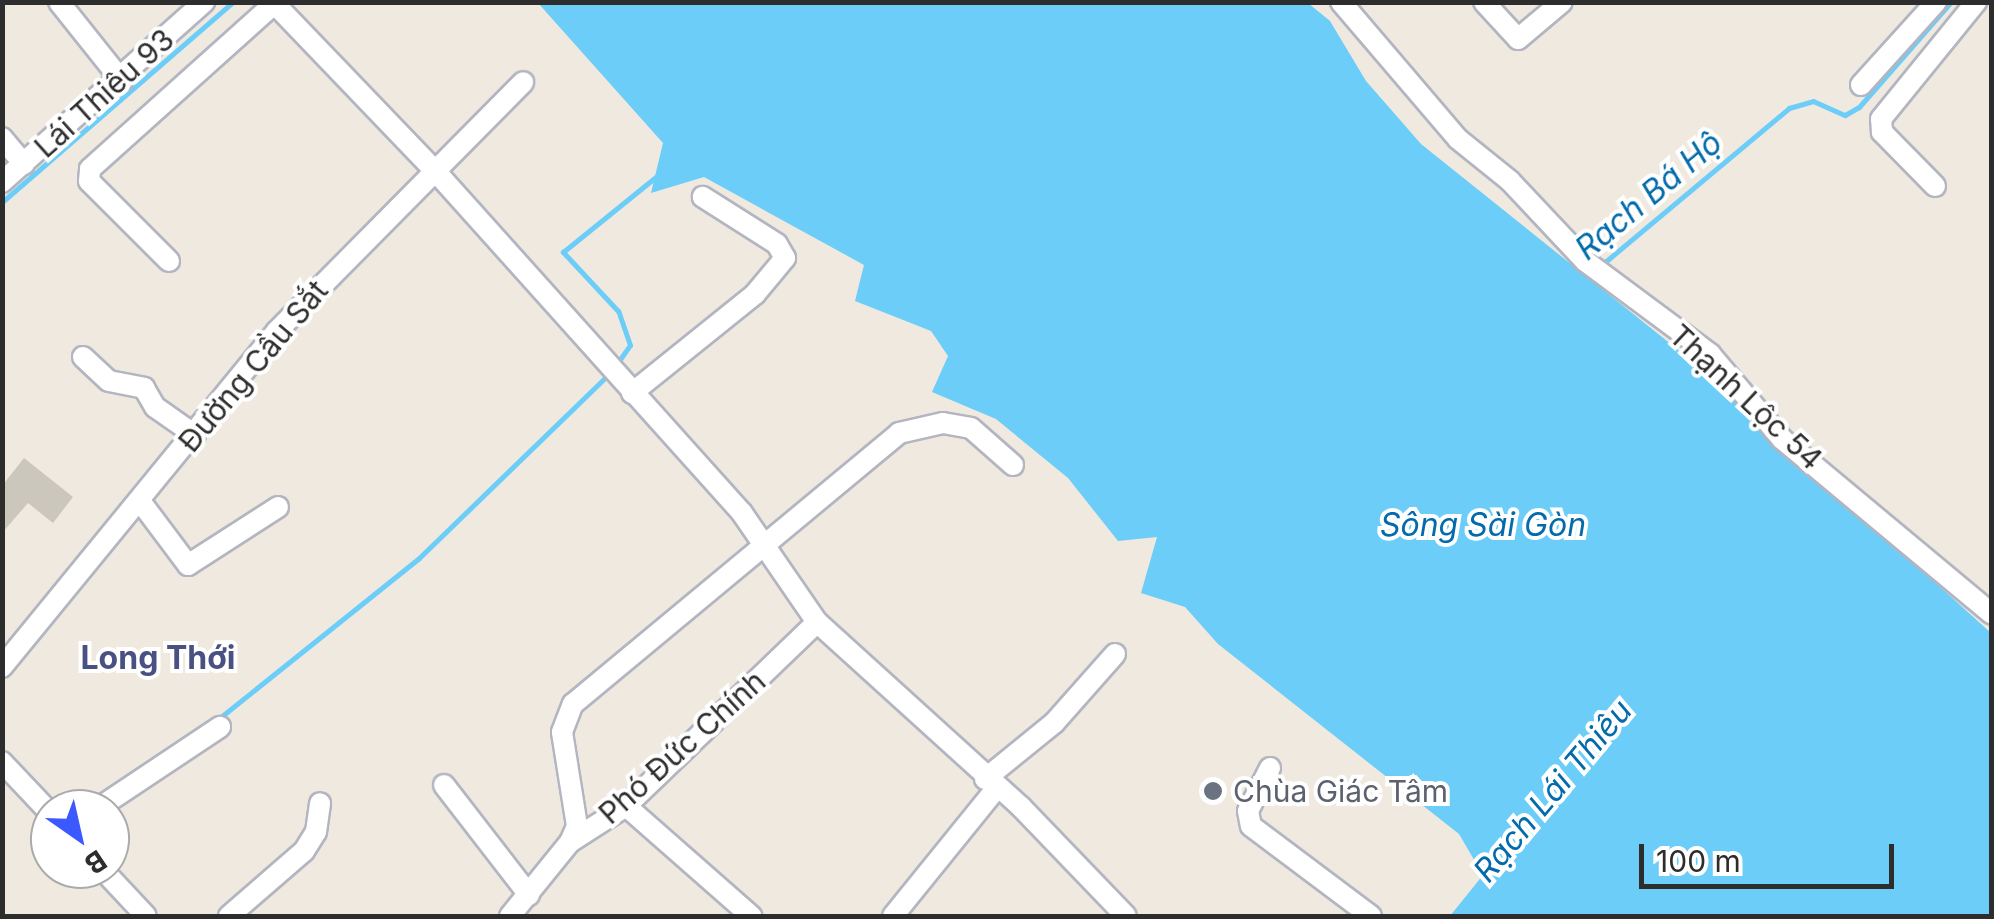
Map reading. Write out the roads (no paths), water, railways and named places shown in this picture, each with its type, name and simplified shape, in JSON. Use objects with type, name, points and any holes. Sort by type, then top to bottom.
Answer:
[{"type":"street","points":[[59,2],[122,81]]},
{"type":"street","name":"Lái Thiêu 93","points":[[2,182],[122,81],[204,2]]},
{"type":"street","points":[[1484,2],[1518,38],[1562,2]]},
{"type":"street","points":[[1861,85],[1936,2]]},
{"type":"street","points":[[1935,186],[1880,126],[1976,2]]},
{"type":"street","points":[[169,261],[89,181],[90,169],[274,3],[437,173],[766,543],[816,622],[1126,916]]},
{"type":"street","name":"Thạnh Lộc 54","points":[[1344,4],[1458,139],[1510,181],[1587,262],[1710,354],[1782,439],[1992,614]]},
{"type":"street","name":"Đường Cầu Sắt","points":[[2,668],[276,331],[377,225],[437,173],[524,82]]},
{"type":"street","points":[[2,138],[24,164]]},
{"type":"street","points":[[627,387],[754,294],[784,258],[777,244],[703,197]]},
{"type":"street","points":[[83,357],[109,380],[144,388],[155,407],[194,435]]},
{"type":"street","points":[[570,842],[577,826],[562,732],[574,704],[900,434],[943,423],[971,428],[1013,465]]},
{"type":"street","points":[[140,501],[188,566],[278,507]]},
{"type":"street","name":"Phó Đức Chính","points":[[510,916],[570,842],[626,806],[816,622]]},
{"type":"street","points":[[893,916],[991,784],[1054,723],[1115,654]]},
{"type":"street","points":[[127,789],[220,727]]},
{"type":"street","points":[[2,762],[30,792]]},
{"type":"street","points":[[1270,768],[1248,811],[1251,826],[1372,916]]},
{"type":"street","points":[[444,786],[529,896]]},
{"type":"street","points":[[229,916],[304,852],[316,832],[320,803]]},
{"type":"street","points":[[626,806],[751,916]]},
{"type":"street","points":[[121,889],[146,916]]},
{"type":"water","name":"Sông Sài Gòn","points":[[538,3],[1308,3],[1330,21],[1366,81],[1421,144],[1682,353],[1991,633],[1991,916],[1450,916],[1483,875],[1459,834],[1218,644],[1185,607],[1141,593],[1157,537],[1118,541],[1068,478],[996,419],[932,392],[948,356],[931,331],[855,301],[864,265],[704,177],[651,193],[663,143]]},
{"type":"waterway","points":[[2,202],[233,2]]},
{"type":"waterway","name":"Rạch Bá Hộ","points":[[1599,267],[1789,108],[1813,101],[1845,115],[1859,107],[1951,2]]},
{"type":"waterway","points":[[616,365],[630,345],[618,311],[563,252],[658,175]]},
{"type":"waterway","points":[[217,720],[419,558],[609,374]]},
{"type":"place","name":"Chùa Giác Tâm","points":[[1213,791]]},
{"type":"district","name":"Long Thới","points":[[158,658]]},
{"type":"water label","name":"Rạch Lái Thiêu","points":[[1553,791]]}]
